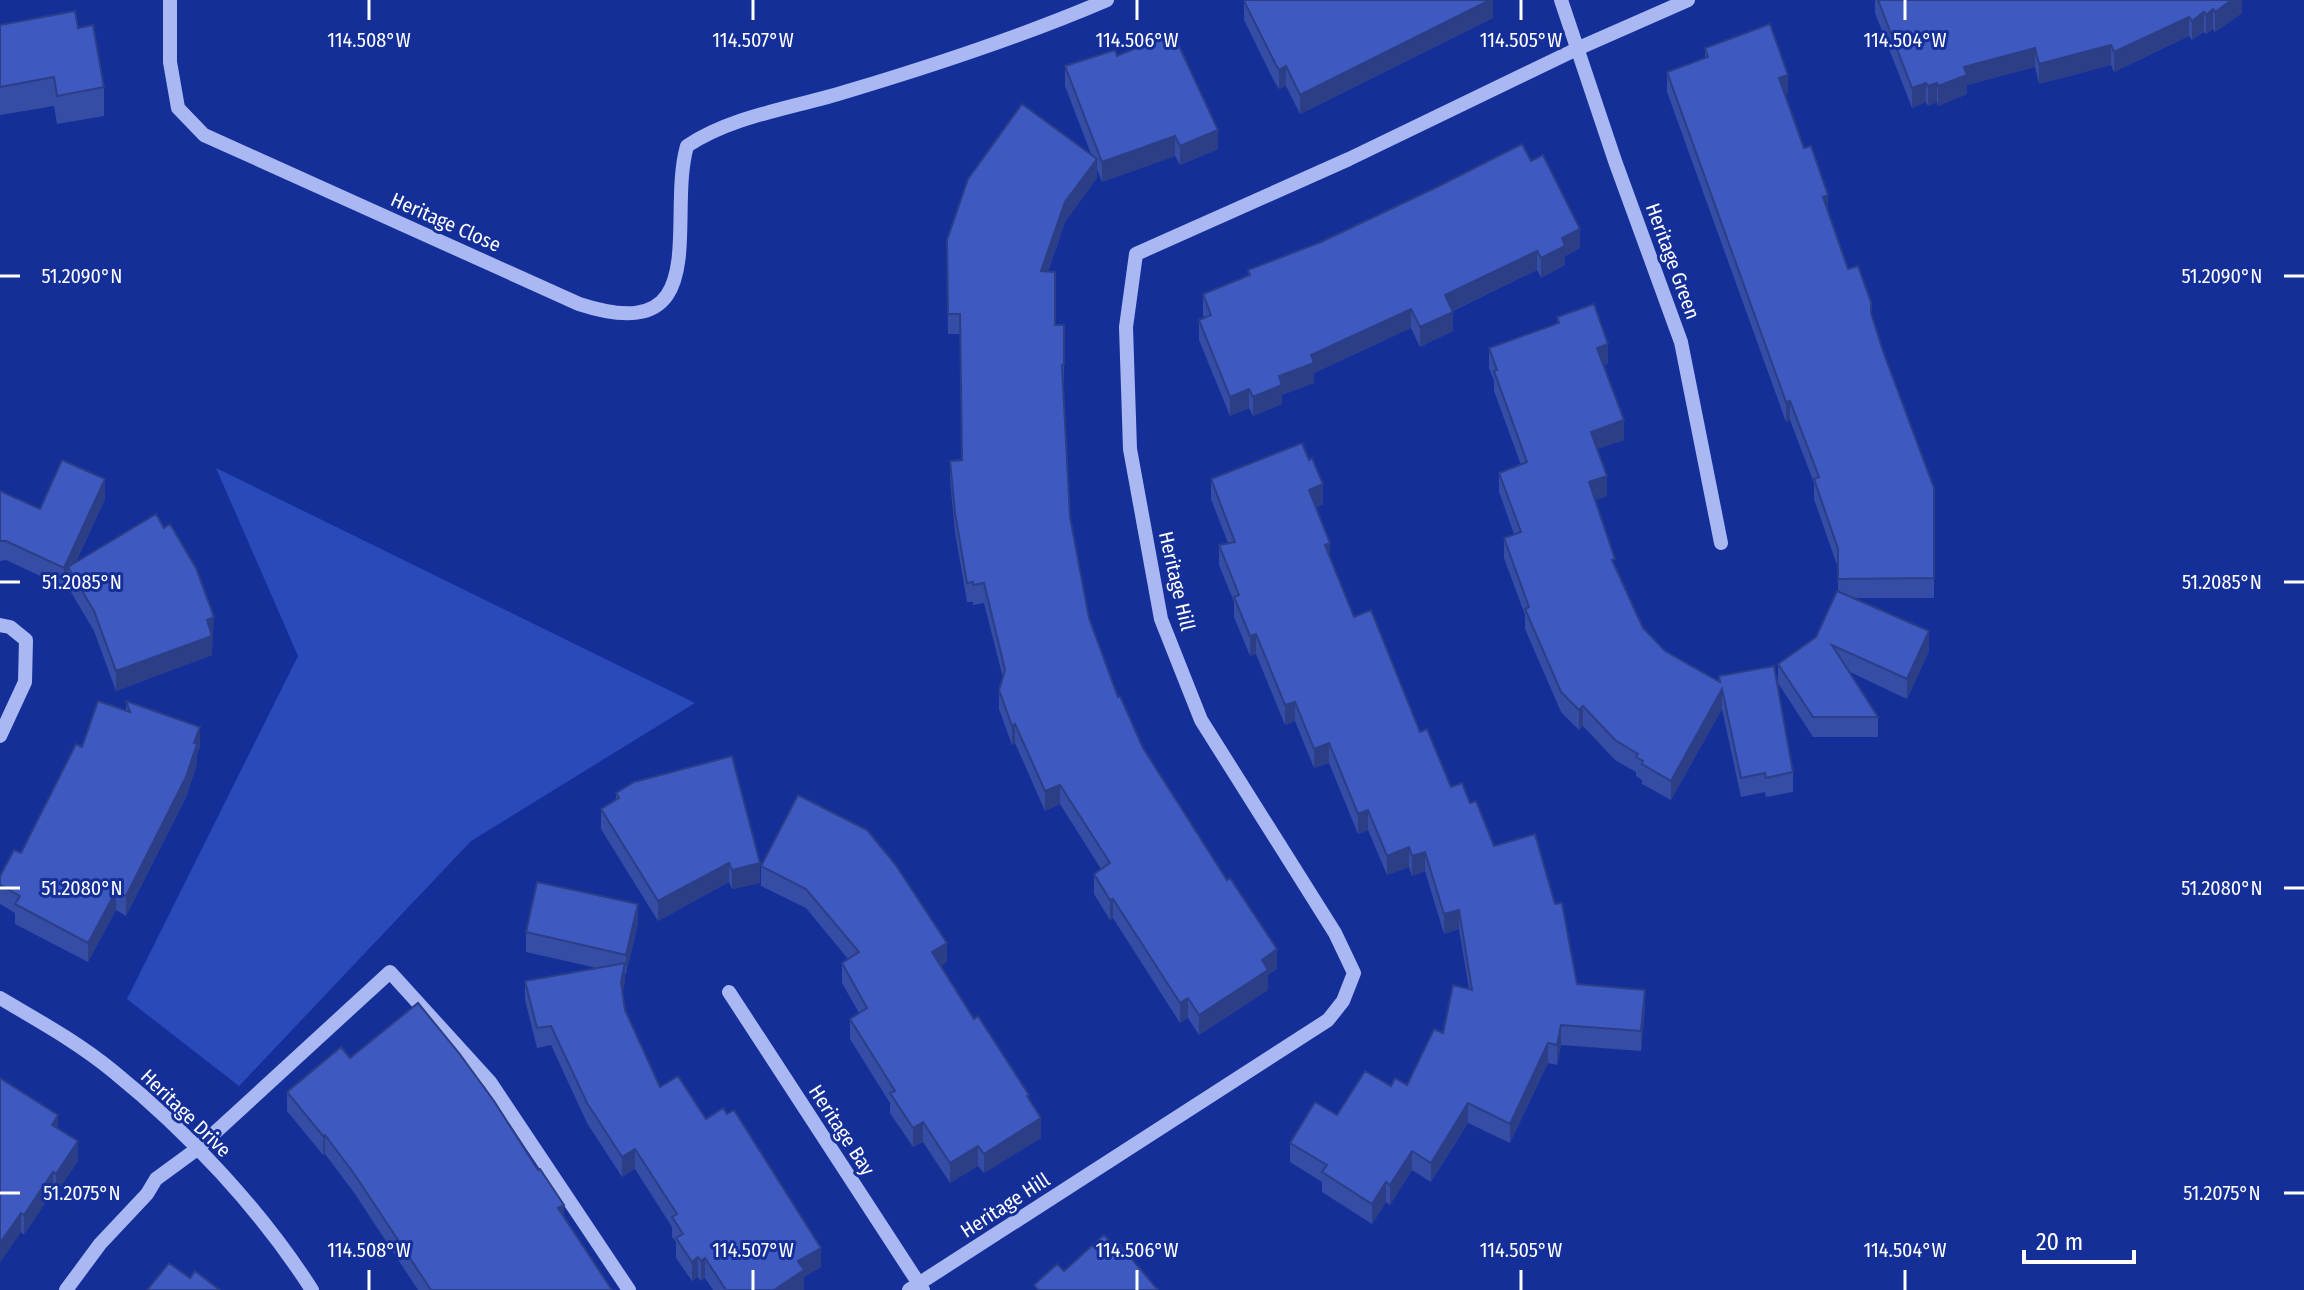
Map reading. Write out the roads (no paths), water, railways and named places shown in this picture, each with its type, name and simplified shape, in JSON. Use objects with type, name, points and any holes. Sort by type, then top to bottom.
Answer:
[{"type":"street","name":"Heritage Close","points":[[170,0],[170,62],[178,108],[204,135],[579,304],[606,313],[624,314],[651,309],[665,298],[673,285],[681,244],[681,165],[687,146],[724,126],[846,92],[960,55],[1107,0]]},
{"type":"street","name":"Heritage Green","points":[[1561,0],[1681,342],[1721,543]]},
{"type":"street","name":"Heritage Hill","points":[[917,1288],[1328,1020],[1343,1001],[1354,973],[1335,933],[1201,720],[1161,619],[1130,449],[1126,327],[1136,254],[1349,159],[1579,48],[1688,0]]},
{"type":"street","points":[[0,625],[10,627],[26,640],[25,682],[0,736]]},
{"type":"street","points":[[66,1290],[100,1244],[147,1194],[156,1179],[197,1149],[390,972],[490,1082],[629,1290]]},
{"type":"street","name":"Heritage Bay","points":[[729,992],[917,1288]]},
{"type":"street","name":"Heritage Drive","points":[[0,998],[112,1070],[157,1108],[251,1208],[312,1290]]}]
